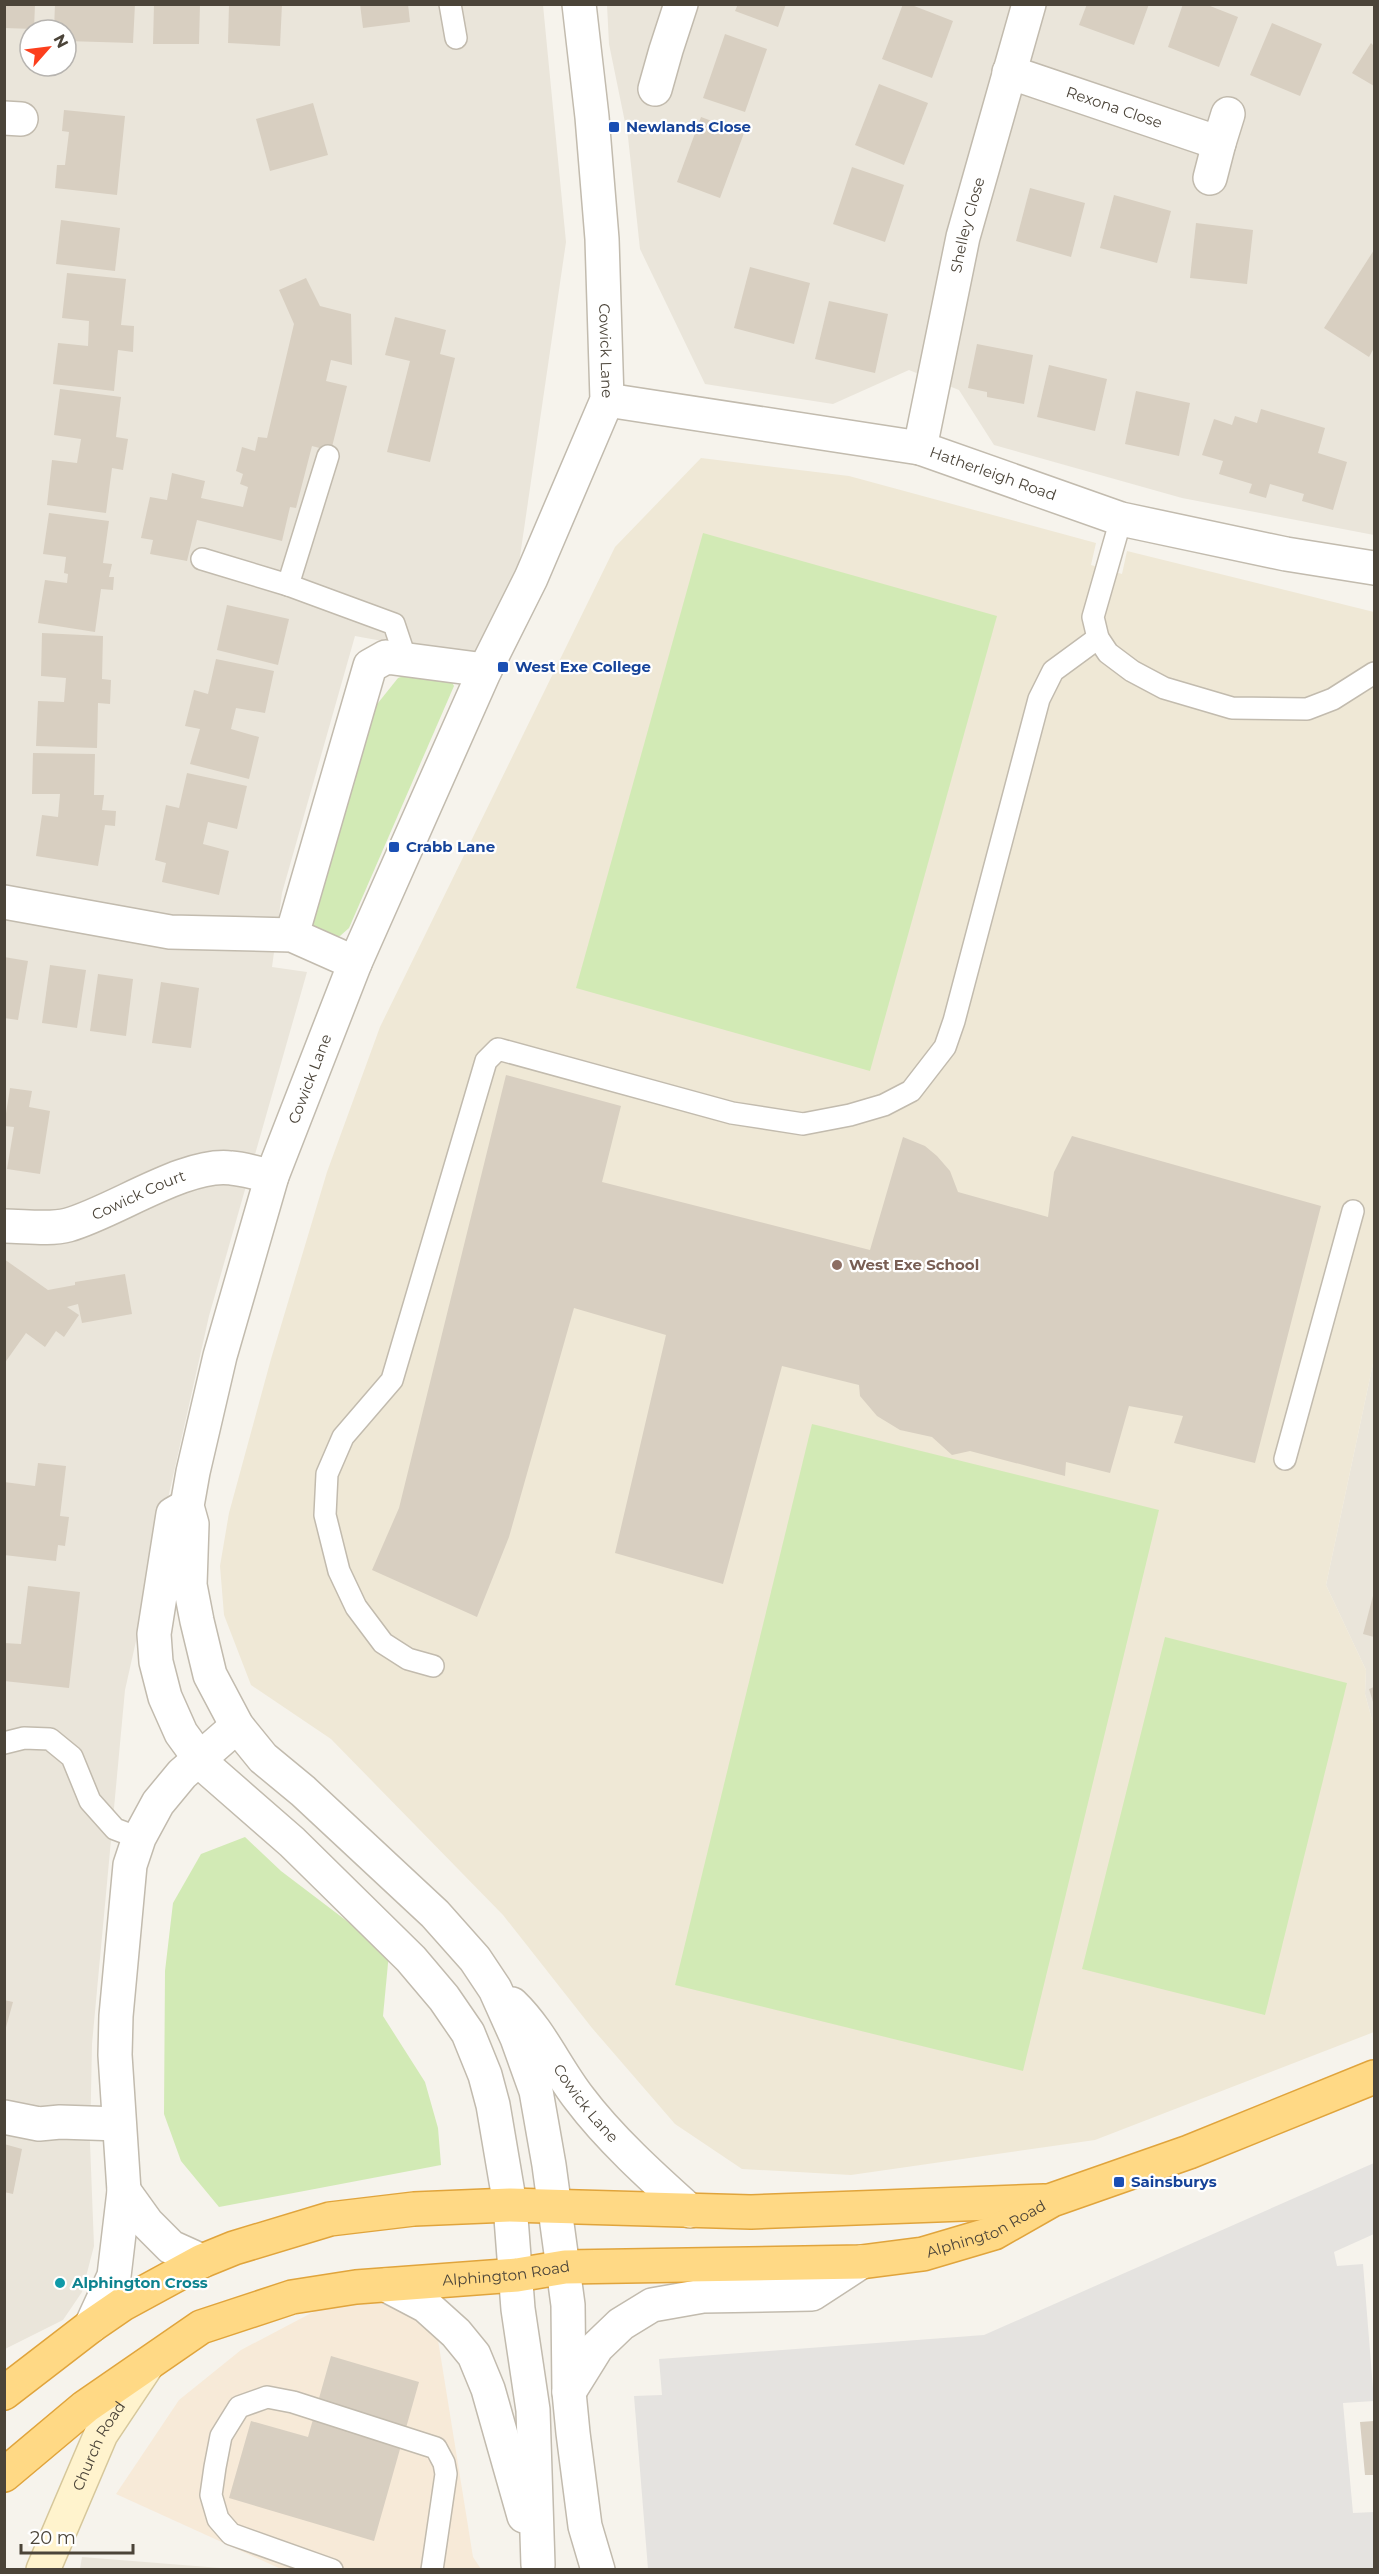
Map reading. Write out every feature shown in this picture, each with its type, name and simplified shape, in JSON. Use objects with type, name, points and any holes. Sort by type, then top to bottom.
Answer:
[{"type":"highway","name":"Alphington Road","points":[[4,2475],[85,2407],[201,2327],[292,2297],[356,2287],[517,2275],[564,2267],[861,2262],[923,2254],[994,2233],[1052,2200],[1189,2152],[1374,2077]]},
{"type":"highway","name":"Alphington Road","points":[[4,2392],[123,2304],[202,2261],[234,2248],[330,2218],[414,2209],[510,2205],[751,2212],[1052,2200]]},
{"type":"main road","name":"Church Road","points":[[49,2566],[101,2434],[150,2361]]},
{"type":"street","name":"Cowick Lane","points":[[579,4],[592,117],[602,239],[607,400],[531,578],[485,670],[355,963],[272,1176],[220,1356],[193,1472],[188,1506],[192,1524],[190,1585],[210,1675],[237,1726],[263,1758],[303,1791],[435,1914],[475,1959],[495,1989],[526,2018],[543,2040],[579,2098],[652,2177],[690,2211]]},
{"type":"street","points":[[656,89],[681,4]]},
{"type":"street","name":"Shelley Close","points":[[920,448],[963,237],[1029,4]]},
{"type":"street","name":"Rexona Close","points":[[1009,72],[1224,129],[1210,178]]},
{"type":"street","name":"Hatherleigh Road","points":[[607,400],[920,448],[1121,519],[1287,554],[1374,568]]},
{"type":"street","points":[[292,934],[370,666],[386,657],[485,670]]},
{"type":"street","points":[[4,902],[170,932],[292,934],[355,963]]},
{"type":"street","name":"Cowick Court","points":[[4,1226],[65,1226],[88,1218],[150,1189],[209,1169],[232,1168],[272,1176]]},
{"type":"street","points":[[188,1506],[173,1514],[154,1634],[156,1662],[165,1696],[181,1733],[206,1766],[292,1842],[411,1959],[444,1998],[468,2033],[485,2075],[493,2104],[510,2205],[518,2309],[533,2410],[539,2567]]},
{"type":"street","points":[[91,2326],[114,2276],[124,2191],[115,2055],[116,2016],[130,1865],[139,1838],[158,1803],[182,1774],[237,1726]]},
{"type":"street","points":[[495,1989],[517,2038],[536,2091],[564,2267],[568,2305],[569,2392],[585,2526],[598,2570]]},
{"type":"street","points":[[4,2117],[39,2124],[60,2122],[119,2124]]},
{"type":"street","points":[[124,2191],[147,2223],[171,2247],[202,2261]]},
{"type":"street","points":[[569,2392],[597,2347],[621,2324],[652,2304],[702,2296],[812,2294],[861,2262]]},
{"type":"street","points":[[386,2285],[426,2306],[456,2333],[474,2355],[488,2389],[539,2567]]},
{"type":"lane","points":[[450,4],[456,38]]},
{"type":"lane","points":[[288,585],[328,456]]},
{"type":"lane","points":[[1121,519],[1093,617],[1098,638],[1108,653],[1132,671],[1164,688],[1232,708],[1307,709],[1333,699],[1374,673]]},
{"type":"lane","points":[[202,559],[288,585],[394,624],[406,660]]},
{"type":"lane","points":[[433,1666],[408,1659],[383,1643],[356,1607],[339,1571],[325,1515],[327,1474],[343,1437],[392,1380],[486,1061],[498,1049],[732,1113],[803,1124],[850,1115],[884,1105],[911,1091],[945,1047],[954,1021],[1039,699],[1053,671],[1098,638]]},
{"type":"lane","points":[[1285,1459],[1353,1210]]},
{"type":"lane","points":[[4,1743],[24,1738],[50,1739],[72,1757],[90,1801],[115,1829],[139,1838]]},
{"type":"lane","points":[[332,2570],[231,2534],[218,2519],[211,2495],[217,2457],[221,2436],[239,2407],[267,2397],[293,2402],[436,2448],[444,2463],[446,2474],[432,2570]]},
{"type":"shaded area","points":[[5,5],[543,5],[566,242],[517,577],[475,658],[355,636],[282,893],[272,967],[307,972],[209,1316],[125,1690],[92,2044],[90,2143],[94,2246],[82,2292],[63,2320],[5,2349]]},
{"type":"shaded area","points":[[607,5],[1374,5],[1374,535],[1182,498],[994,445],[959,390],[909,370],[833,404],[705,384],[640,249],[628,137],[609,44]]},
{"type":"shaded area","name":"West Exe School","points":[[701,458],[849,476],[1096,543],[1091,565],[1122,574],[1127,551],[1374,612],[1374,1359],[1326,1585],[1366,1670],[1365,1694],[1374,1727],[1374,2032],[1095,2140],[851,2175],[742,2169],[675,2124],[592,2028],[503,1915],[331,1739],[251,1685],[224,1615],[220,1566],[229,1513],[271,1359],[327,1172],[380,1027],[615,547]]},
{"type":"shaded area","points":[[1374,1359],[1374,1727],[1365,1694],[1366,1670],[1326,1585]]},
{"type":"shaded area","points":[[1374,2163],[1374,2234],[1334,2252],[1337,2266],[1363,2264],[1374,2401],[1343,2403],[1353,2513],[1374,2512],[1374,2569],[648,2569],[634,2396],[662,2395],[659,2359],[984,2335]]},
{"type":"shaded area","points":[[353,2291],[418,2304],[438,2340],[473,2557],[481,2569],[281,2569],[116,2494],[179,2400],[241,2350]]},
{"type":"shaded area","points":[[82,2557],[233,2569],[80,2569]]},
{"type":"green space","points":[[703,533],[997,616],[870,1071],[576,988]]},
{"type":"green space","points":[[423,669],[448,674],[454,686],[349,928],[340,936],[327,939],[312,928],[374,708],[398,678]]},
{"type":"green space","points":[[812,1424],[1159,1510],[1023,2071],[675,1985]]},
{"type":"green space","points":[[1165,1637],[1347,1683],[1265,2015],[1082,1969]]},
{"type":"green space","points":[[245,1837],[281,1871],[389,1953],[383,2016],[425,2082],[438,2128],[441,2165],[219,2207],[181,2161],[164,2114],[165,1971],[173,1903],[201,1854]]},
{"type":"building","points":[[4,4],[35,4],[34,18],[18,18],[18,28],[4,28]]},
{"type":"building","points":[[55,4],[135,4],[133,43],[78,41],[78,18],[54,18]]},
{"type":"building","points":[[154,4],[200,4],[199,44],[153,44]]},
{"type":"building","points":[[229,4],[282,4],[280,46],[228,43]]},
{"type":"building","points":[[360,4],[408,4],[410,22],[363,28]]},
{"type":"building","points":[[738,4],[786,4],[778,27],[735,11]]},
{"type":"building","points":[[903,4],[909,4],[953,21],[932,78],[882,59]]},
{"type":"building","points":[[1087,4],[1149,4],[1134,45],[1079,25]]},
{"type":"building","points":[[1183,4],[1205,4],[1238,17],[1219,67],[1168,47]]},
{"type":"building","points":[[1272,23],[1322,44],[1300,96],[1250,75]]},
{"type":"building","points":[[725,34],[767,49],[745,112],[703,98]]},
{"type":"building","points":[[1371,43],[1374,46],[1374,86],[1352,73]]},
{"type":"building","points":[[879,84],[928,103],[904,165],[855,145]]},
{"type":"building","points":[[313,103],[328,155],[270,171],[256,119]]},
{"type":"building","points":[[64,110],[125,116],[117,195],[55,188],[57,165],[65,165],[69,132],[62,131]]},
{"type":"building","points":[[701,117],[744,133],[720,198],[677,182]]},
{"type":"building","points":[[852,167],[904,185],[885,242],[833,224]]},
{"type":"building","points":[[1030,188],[1085,203],[1071,257],[1016,241]]},
{"type":"building","points":[[1114,195],[1171,211],[1157,263],[1100,248]]},
{"type":"building","points":[[61,220],[120,228],[115,271],[56,264]]},
{"type":"building","points":[[1196,223],[1253,230],[1247,284],[1190,278]]},
{"type":"building","points":[[1374,250],[1374,348],[1369,357],[1324,328]]},
{"type":"building","points":[[750,267],[810,283],[794,344],[734,328]]},
{"type":"building","points":[[67,273],[126,279],[121,325],[134,326],[133,352],[118,350],[114,391],[53,384],[58,343],[88,346],[89,321],[62,318]]},
{"type":"building","points":[[306,278],[320,306],[351,314],[352,365],[331,360],[326,381],[347,386],[331,451],[312,446],[296,508],[290,507],[282,541],[197,520],[187,561],[150,554],[153,540],[141,538],[150,497],[167,500],[172,473],[205,481],[201,498],[243,507],[248,487],[240,484],[243,474],[236,471],[242,447],[255,451],[258,437],[267,438],[294,324],[279,290]]},
{"type":"building","points":[[829,301],[888,314],[875,373],[815,359]]},
{"type":"building","points":[[395,317],[446,330],[440,354],[455,358],[430,462],[387,452],[410,361],[385,355]]},
{"type":"building","points":[[977,344],[1033,355],[1024,404],[987,397],[987,392],[968,388]]},
{"type":"building","points":[[1049,365],[1107,379],[1095,431],[1037,417]]},
{"type":"building","points":[[60,389],[121,397],[116,437],[128,439],[123,470],[112,468],[106,513],[47,505],[52,460],[77,463],[81,439],[54,435]]},
{"type":"building","points":[[1136,391],[1190,403],[1179,456],[1125,444]]},
{"type":"building","points":[[1261,409],[1325,428],[1318,453],[1347,462],[1333,510],[1302,501],[1304,494],[1270,484],[1266,498],[1249,493],[1252,484],[1219,474],[1223,461],[1202,455],[1214,419],[1232,425],[1235,416],[1257,423]]},
{"type":"building","points":[[49,513],[109,521],[103,563],[112,564],[109,577],[114,577],[113,590],[101,589],[95,632],[38,623],[45,580],[67,583],[68,574],[64,573],[66,557],[43,554]]},
{"type":"building","points":[[227,605],[289,619],[278,665],[217,650]]},
{"type":"building","points":[[42,633],[103,636],[102,679],[111,680],[110,704],[98,703],[97,748],[36,746],[38,701],[64,702],[66,678],[41,676]]},
{"type":"building","points":[[216,659],[274,671],[265,713],[236,708],[231,729],[259,737],[249,779],[190,764],[200,729],[185,726],[194,690],[208,694]]},
{"type":"building","points":[[33,753],[95,754],[94,795],[104,795],[102,810],[116,811],[115,826],[105,825],[98,866],[36,856],[42,815],[58,817],[60,794],[32,794]]},
{"type":"building","points":[[187,773],[247,786],[237,829],[208,822],[203,844],[229,851],[219,895],[162,882],[166,863],[155,860],[166,805],[179,808]]},
{"type":"building","points":[[4,957],[28,961],[18,1020],[4,1018]]},
{"type":"building","points":[[50,965],[86,970],[77,1028],[42,1023]]},
{"type":"building","points":[[98,974],[133,979],[126,1036],[90,1031]]},
{"type":"building","points":[[161,982],[199,988],[191,1048],[152,1043]]},
{"type":"building","points":[[506,1075],[621,1106],[602,1182],[870,1250],[903,1137],[925,1146],[937,1156],[950,1171],[958,1192],[1048,1217],[1054,1172],[1072,1136],[1321,1206],[1255,1463],[1174,1443],[1183,1416],[1129,1406],[1110,1473],[1066,1462],[1065,1476],[970,1451],[952,1455],[932,1437],[900,1430],[877,1416],[860,1396],[859,1385],[782,1366],[723,1584],[615,1553],[666,1335],[574,1308],[509,1537],[477,1617],[372,1570],[399,1508]]},
{"type":"building","points":[[10,1088],[32,1091],[29,1107],[50,1111],[40,1174],[7,1169],[14,1127],[4,1126]]},
{"type":"building","points":[[4,1259],[48,1290],[75,1285],[75,1282],[125,1274],[132,1314],[82,1323],[78,1304],[67,1307],[79,1315],[64,1337],[56,1331],[45,1347],[26,1333],[4,1364]]},
{"type":"building","points":[[38,1463],[66,1466],[60,1516],[69,1517],[65,1546],[58,1545],[56,1561],[4,1555],[4,1482],[35,1486]]},
{"type":"building","points":[[28,1586],[80,1592],[69,1688],[4,1681],[4,1643],[21,1644]]},
{"type":"building","points":[[1374,1592],[1374,1637],[1363,1634]]},
{"type":"building","points":[[1374,1687],[1374,1705],[1369,1689]]},
{"type":"building","points":[[4,2000],[13,2002],[5,2031],[4,2031]]},
{"type":"building","points":[[4,2144],[22,2149],[13,2194],[4,2192]]},
{"type":"building","points":[[331,2356],[419,2382],[374,2541],[229,2498],[251,2421],[308,2437]]},
{"type":"building","points":[[1374,2421],[1374,2475],[1365,2475],[1360,2422]]},
{"type":"place","name":"Newlands Close","points":[[614,127]]},
{"type":"place","name":"West Exe College","points":[[503,667]]},
{"type":"place","name":"Crabb Lane","points":[[394,847]]},
{"type":"place","name":"West Exe School","points":[[837,1265]]},
{"type":"place","name":"Sainsburys","points":[[1119,2182]]},
{"type":"place","name":"Alphington Cross","points":[[60,2283]]}]
